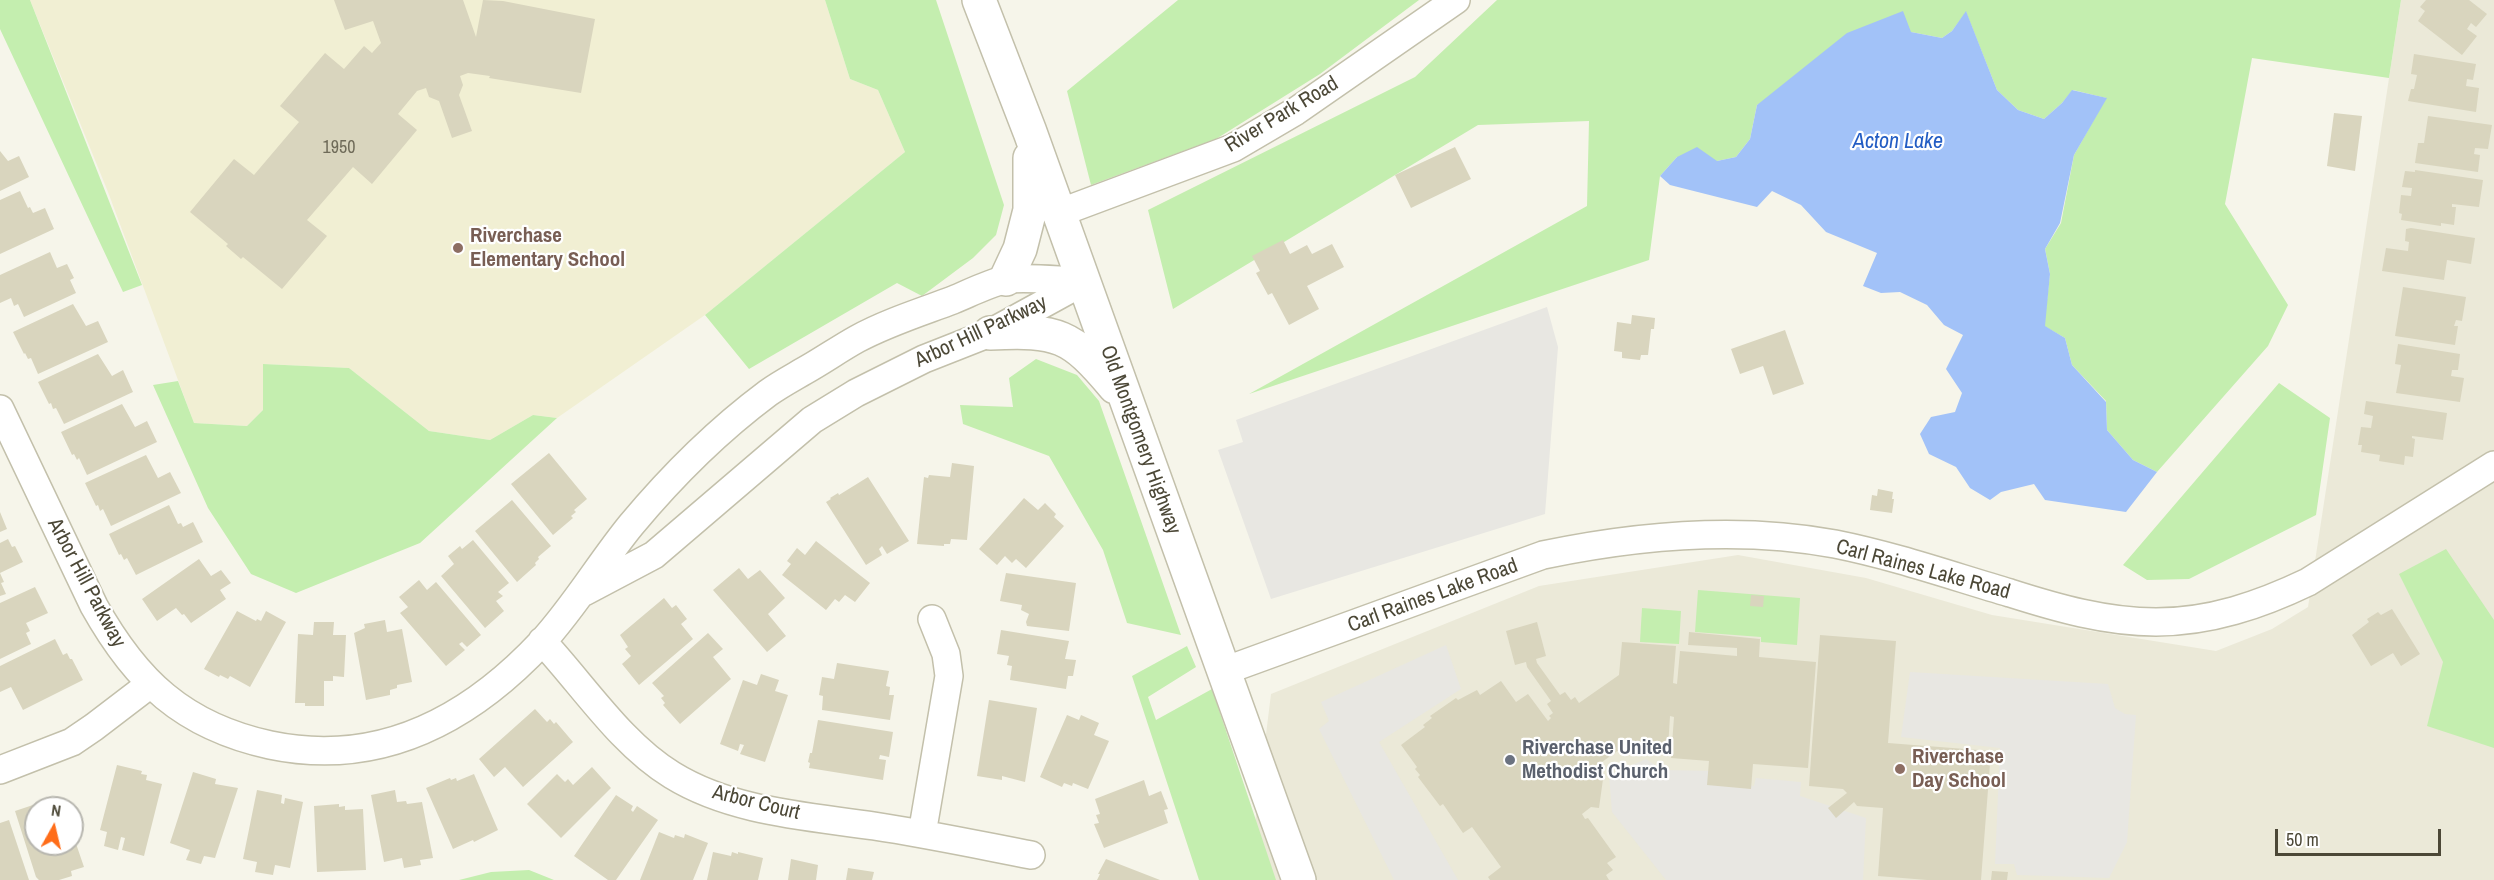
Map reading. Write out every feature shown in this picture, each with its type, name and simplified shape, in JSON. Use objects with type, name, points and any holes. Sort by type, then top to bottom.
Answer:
[{"type":"street","name":"Old Montgomery Highway","points":[[979,0],[1030,132],[1299,880]]},
{"type":"street","name":"River Park Road","points":[[1059,213],[1233,148],[1296,111],[1456,0]]},
{"type":"street","points":[[1006,279],[1020,249],[1030,210],[1030,132]]},
{"type":"street","name":"Arbor Hill Parkway","points":[[2,417],[94,606],[111,636],[149,685],[195,717],[219,730],[249,741],[313,751],[368,747],[396,741],[426,730],[481,698],[542,641],[650,505],[710,441],[769,393],[859,338],[1006,279],[1084,281]]},
{"type":"street","name":"Arbor Hill Parkway","points":[[582,592],[654,555],[812,420],[856,393],[924,359],[990,333],[1084,281]]},
{"type":"street","points":[[990,333],[1034,331],[1065,340],[1095,363],[1126,400]]},
{"type":"street","name":"Carl Raines Lake Road","points":[[1224,671],[1543,555],[1592,544],[1669,536],[1758,535],[1835,544],[1886,556],[2052,606],[2117,619],[2156,622],[2214,616],[2275,598],[2308,582],[2494,465]]},
{"type":"street","points":[[922,834],[949,675],[946,654],[932,620]]},
{"type":"street","name":"Arbor Court","points":[[542,641],[623,734],[672,775],[703,790],[736,803],[1031,855]]},
{"type":"street","points":[[0,770],[72,742],[149,685]]},
{"type":"shaded area","name":"Riverchase Elementary School","points":[[30,0],[825,0],[850,79],[878,90],[905,152],[705,315],[557,418],[533,415],[490,440],[429,431],[349,368],[263,364],[263,410],[247,426],[194,423],[108,192]]},
{"type":"shaded area","points":[[2401,0],[2494,0],[2494,880],[1248,880],[1271,694],[1539,586],[1738,555],[1866,578],[1992,615],[2216,651],[2272,629],[2308,607]]},
{"type":"shaded area","points":[[1547,307],[1558,347],[1545,514],[1271,599],[1218,450],[1243,442],[1236,420]]},
{"type":"shaded area","points":[[1446,645],[1461,689],[1379,742],[1458,880],[1394,880],[1319,729],[1329,721],[1321,702]]},
{"type":"shaded area","points":[[1910,672],[2108,684],[2115,708],[2125,714],[2136,715],[2127,842],[2109,878],[2017,875],[2014,864],[1995,864],[2000,748],[1901,737]]},
{"type":"shaded area","points":[[1646,759],[1662,770],[1716,771],[1714,782],[1754,786],[1756,778],[1801,782],[1800,796],[1866,818],[1863,880],[1666,880],[1612,812],[1609,775]]},
{"type":"green space","points":[[0,0],[30,0],[142,285],[123,292],[0,29]]},
{"type":"green space","points":[[825,0],[936,0],[1004,205],[996,235],[973,258],[922,296],[897,283],[749,369],[705,315],[905,152],[878,90],[850,79]]},
{"type":"green space","points":[[1178,0],[1419,0],[1320,74],[1216,139],[1091,185],[1067,91]]},
{"type":"green space","points":[[1497,0],[2401,0],[2389,78],[2252,58],[2225,204],[2288,305],[2268,346],[2157,472],[2133,460],[2107,430],[2106,401],[2072,365],[2065,338],[2044,326],[2050,274],[2045,249],[2061,223],[2074,155],[2106,98],[2073,90],[2044,119],[2018,110],[1997,90],[1966,12],[1952,31],[1942,38],[1911,32],[1757,105],[1750,139],[1736,157],[1717,161],[1677,157],[1660,176],[1649,260],[1249,394],[1587,206],[1589,121],[1478,125],[1173,309],[1148,210],[1415,77]]},
{"type":"green space","points":[[1036,359],[1077,375],[1099,401],[1181,635],[1127,623],[1103,550],[1049,456],[963,424],[960,405],[1013,407],[1009,378]]},
{"type":"green space","points":[[263,364],[349,368],[429,431],[490,440],[533,415],[557,418],[420,543],[296,593],[251,574],[208,508],[153,385],[178,381],[194,423],[247,426],[263,410]]},
{"type":"green space","points":[[2279,383],[2330,418],[2316,515],[2189,579],[2147,580],[2123,565]]},
{"type":"green space","points":[[2446,549],[2494,620],[2494,748],[2427,726],[2443,662],[2399,574]]},
{"type":"green space","points":[[1698,590],[1800,598],[1797,645],[1761,642],[1761,637],[1695,632]]},
{"type":"green space","points":[[1642,608],[1681,611],[1679,644],[1640,642]]},
{"type":"green space","points":[[1187,646],[1196,667],[1148,697],[1156,720],[1212,689],[1276,880],[1199,880],[1132,676]]},
{"type":"green space","points":[[529,870],[554,880],[459,880],[491,872]]},
{"type":"water","name":"Acton Lake","points":[[1903,11],[1911,32],[1942,38],[1952,31],[1966,11],[1997,90],[2018,110],[2044,119],[2062,103],[2072,90],[2107,98],[2074,155],[2060,223],[2045,249],[2050,274],[2045,326],[2065,338],[2072,365],[2106,402],[2107,430],[2133,460],[2157,472],[2126,512],[2045,500],[2034,484],[2001,492],[1990,500],[1970,488],[1956,467],[1929,454],[1920,434],[1931,417],[1955,412],[1962,393],[1946,369],[1963,335],[1944,325],[1927,305],[1900,292],[1881,293],[1863,286],[1877,253],[1826,232],[1801,205],[1772,191],[1757,207],[1670,185],[1660,176],[1677,157],[1697,147],[1717,161],[1736,157],[1750,139],[1757,105],[1847,33]]},
{"type":"building","points":[[334,0],[463,0],[476,37],[483,0],[503,1],[595,19],[581,93],[468,73],[460,76],[463,85],[459,95],[472,131],[452,138],[439,101],[429,97],[426,88],[417,91],[398,114],[417,130],[372,184],[353,167],[307,220],[327,236],[282,289],[243,257],[241,259],[226,246],[228,244],[190,212],[234,159],[254,175],[299,122],[280,106],[325,53],[344,69],[364,46],[372,53],[381,43],[373,21],[345,30]]},
{"type":"building","points":[[2426,0],[2469,0],[2487,14],[2476,27],[2471,23],[2467,29],[2477,36],[2462,55],[2418,21],[2425,11],[2420,7]]},
{"type":"building","points":[[2414,54],[2476,64],[2473,80],[2467,79],[2466,86],[2479,88],[2476,112],[2408,101],[2417,75],[2411,74]]},
{"type":"building","points":[[2334,113],[2362,116],[2355,171],[2327,166]]},
{"type":"building","points":[[2428,116],[2492,125],[2488,149],[2475,148],[2474,154],[2480,155],[2478,172],[2415,163],[2418,143],[2424,143]]},
{"type":"building","points":[[1455,147],[1471,179],[1411,208],[1395,175]]},
{"type":"building","points":[[0,151],[8,161],[19,156],[29,177],[0,191]]},
{"type":"building","points":[[2415,170],[2483,180],[2479,207],[2452,204],[2452,207],[2456,207],[2454,225],[2441,223],[2441,226],[2401,220],[2402,214],[2399,213],[2401,195],[2411,196],[2412,188],[2402,187],[2405,171],[2415,172]]},
{"type":"building","points":[[20,191],[33,213],[45,208],[54,229],[0,254],[0,200]]},
{"type":"building","points":[[2406,229],[2475,238],[2471,264],[2447,260],[2444,280],[2382,271],[2386,248],[2408,251],[2409,242],[2405,241]]},
{"type":"building","points":[[1283,240],[1290,254],[1307,245],[1312,254],[1332,244],[1344,267],[1307,286],[1319,309],[1289,325],[1272,293],[1268,295],[1256,273],[1260,271],[1252,256]]},
{"type":"building","points":[[50,252],[57,268],[67,264],[74,278],[70,280],[76,293],[24,317],[18,304],[14,306],[11,298],[0,303],[0,275]]},
{"type":"building","points":[[2403,287],[2466,297],[2462,321],[2456,320],[2454,326],[2458,326],[2455,345],[2395,336]]},
{"type":"building","points":[[73,304],[86,326],[98,321],[108,342],[38,374],[31,358],[28,359],[24,354],[13,332]]},
{"type":"building","points":[[1632,315],[1655,318],[1654,329],[1651,329],[1648,355],[1641,355],[1640,360],[1622,358],[1622,352],[1614,351],[1617,322],[1631,324]]},
{"type":"building","points":[[1785,330],[1804,384],[1773,395],[1763,366],[1740,374],[1731,349]]},
{"type":"building","points":[[2398,344],[2460,354],[2458,370],[2452,370],[2451,376],[2464,378],[2460,402],[2396,393],[2401,365],[2395,364]]},
{"type":"building","points":[[98,354],[112,376],[123,370],[133,392],[64,424],[56,408],[53,409],[51,403],[49,404],[38,382]]},
{"type":"building","points":[[2366,401],[2447,413],[2443,440],[2412,436],[2415,439],[2413,457],[2405,456],[2404,465],[2379,461],[2380,455],[2361,452],[2362,445],[2358,445],[2361,427],[2371,428],[2373,416],[2364,414]]},
{"type":"building","points":[[122,404],[135,427],[147,421],[157,442],[87,475],[79,458],[77,460],[74,454],[72,455],[61,432]]},
{"type":"building","points":[[549,453],[587,499],[574,510],[576,512],[571,516],[573,518],[553,535],[511,484]]},
{"type":"building","points":[[146,455],[158,478],[170,472],[181,493],[111,526],[103,509],[100,511],[98,505],[96,506],[85,483]]},
{"type":"building","points":[[952,463],[974,466],[967,540],[951,539],[950,544],[944,544],[944,546],[917,544],[924,477],[928,478],[929,475],[950,477]]},
{"type":"building","points":[[868,477],[909,541],[887,554],[882,546],[879,549],[882,555],[866,565],[826,502]]},
{"type":"building","points":[[1878,489],[1893,492],[1892,513],[1870,510],[1872,495],[1877,496]]},
{"type":"building","points":[[1024,498],[1038,510],[1045,503],[1056,514],[1054,517],[1064,526],[1026,568],[1016,559],[1012,563],[1005,556],[997,565],[979,549]]},
{"type":"building","points":[[512,500],[551,546],[538,557],[536,565],[517,582],[475,531]]},
{"type":"building","points":[[169,505],[178,524],[181,523],[183,527],[193,522],[203,542],[136,575],[127,558],[124,560],[121,554],[119,555],[109,534]]},
{"type":"building","points":[[0,512],[7,529],[0,532]]},
{"type":"building","points":[[8,539],[12,547],[15,546],[23,562],[0,573],[0,543]]},
{"type":"building","points":[[473,540],[509,583],[498,592],[503,596],[496,601],[504,611],[485,628],[441,576],[454,564],[448,556],[460,546],[462,549]]},
{"type":"building","points":[[816,541],[870,583],[855,602],[845,595],[839,602],[835,599],[826,610],[782,575],[791,564],[787,561],[797,548],[805,555]]},
{"type":"building","points":[[199,559],[211,576],[221,570],[231,583],[220,590],[226,599],[191,623],[176,608],[157,621],[142,599]]},
{"type":"building","points":[[739,568],[748,579],[760,570],[785,598],[768,614],[786,636],[767,652],[713,590]]},
{"type":"building","points":[[0,573],[6,594],[0,596]]},
{"type":"building","points":[[1006,573],[1076,583],[1069,631],[1027,626],[1029,614],[1021,610],[1022,605],[1000,601]]},
{"type":"building","points":[[419,580],[427,590],[436,582],[481,635],[467,647],[462,642],[459,644],[465,650],[446,666],[400,613],[408,607],[399,597]]},
{"type":"building","points":[[35,587],[48,613],[26,623],[30,631],[26,633],[31,644],[0,659],[0,603]]},
{"type":"building","points":[[1751,595],[1764,596],[1763,607],[1750,606]]},
{"type":"building","points":[[664,598],[672,608],[676,605],[687,619],[681,624],[693,639],[639,685],[622,664],[631,656],[625,649],[628,647],[620,635]]},
{"type":"building","points":[[2392,609],[2420,654],[2401,666],[2393,653],[2371,666],[2352,635],[2369,622],[2367,619],[2378,612],[2381,615]]},
{"type":"building","points":[[237,611],[256,621],[257,619],[261,621],[266,611],[286,622],[250,687],[230,676],[228,679],[220,675],[219,677],[204,669]]},
{"type":"building","points":[[385,620],[387,632],[402,629],[412,682],[397,685],[397,688],[390,690],[390,695],[366,700],[354,633],[365,628],[364,624]]},
{"type":"building","points":[[314,622],[334,622],[333,635],[346,635],[344,677],[333,676],[333,681],[324,681],[324,706],[305,706],[305,703],[295,703],[298,634],[313,635]]},
{"type":"building","name":"Riverchase United Methodist Church","points":[[1537,622],[1546,656],[1536,659],[1537,663],[1560,695],[1565,692],[1571,700],[1575,697],[1579,703],[1619,675],[1622,642],[1676,646],[1673,683],[1677,684],[1680,651],[1737,656],[1737,648],[1688,645],[1689,632],[1760,639],[1759,657],[1816,662],[1808,768],[1753,764],[1751,789],[1707,785],[1709,761],[1671,758],[1674,717],[1670,716],[1668,748],[1627,744],[1595,767],[1598,771],[1604,772],[1599,808],[1591,807],[1582,814],[1585,819],[1588,818],[1616,857],[1607,863],[1613,870],[1606,875],[1609,880],[1490,880],[1488,877],[1501,867],[1472,827],[1463,833],[1443,804],[1440,806],[1418,777],[1420,775],[1415,769],[1417,767],[1401,745],[1425,727],[1423,725],[1432,718],[1430,716],[1456,698],[1458,700],[1477,690],[1480,695],[1501,681],[1516,702],[1528,694],[1548,721],[1551,718],[1549,716],[1553,713],[1547,704],[1551,701],[1527,667],[1526,662],[1515,665],[1506,631]]},
{"type":"building","points":[[1001,630],[1069,641],[1065,659],[1076,660],[1073,676],[1068,676],[1066,689],[1010,680],[1012,666],[1007,665],[1009,656],[997,654]]},
{"type":"building","points":[[708,633],[723,649],[713,657],[731,679],[680,724],[663,705],[665,703],[661,698],[664,696],[652,683]]},
{"type":"building","name":"Riverchase Day School","points":[[1820,635],[1896,641],[1888,743],[1991,751],[1981,880],[1927,880],[1878,876],[1883,808],[1857,806],[1854,802],[1836,818],[1828,808],[1847,793],[1843,789],[1809,786]]},
{"type":"building","points":[[55,639],[63,655],[67,653],[72,659],[83,680],[23,710],[11,687],[0,692],[0,666]]},
{"type":"building","points":[[837,663],[889,671],[886,686],[890,687],[889,695],[894,695],[890,720],[822,710],[823,696],[819,695],[822,677],[834,679]]},
{"type":"building","points":[[761,674],[779,680],[775,691],[788,695],[765,762],[740,754],[744,745],[740,744],[738,751],[720,744],[743,680],[757,685]]},
{"type":"building","points":[[989,700],[1037,708],[1025,782],[1002,776],[1002,780],[977,776]]},
{"type":"building","points":[[535,709],[547,722],[550,719],[554,724],[556,722],[573,742],[523,787],[505,767],[494,777],[479,759]]},
{"type":"building","points":[[1067,715],[1079,720],[1081,715],[1099,723],[1094,735],[1109,741],[1088,789],[1073,783],[1072,786],[1064,783],[1062,787],[1040,777]]},
{"type":"building","points":[[818,720],[893,732],[889,757],[880,755],[879,759],[886,760],[883,780],[809,768],[810,763],[808,762],[810,753],[812,753]]},
{"type":"building","points":[[117,765],[142,771],[141,774],[147,775],[146,780],[162,784],[144,856],[122,850],[125,838],[121,837],[118,850],[104,846],[107,832],[100,830]]},
{"type":"building","points":[[592,767],[611,788],[561,838],[527,804],[557,774],[565,782],[568,779],[573,785]]},
{"type":"building","points":[[193,772],[216,779],[215,784],[238,788],[215,858],[204,856],[201,864],[186,860],[190,850],[170,843]]},
{"type":"building","points":[[474,774],[498,830],[453,849],[426,788],[450,778],[451,780],[456,778],[457,781]]},
{"type":"building","points":[[1144,780],[1149,796],[1161,791],[1168,809],[1164,810],[1168,823],[1104,848],[1094,824],[1099,823],[1096,815],[1100,814],[1095,799]]},
{"type":"building","points":[[257,790],[282,795],[281,803],[284,804],[285,798],[303,802],[290,868],[275,865],[273,875],[255,872],[257,862],[243,859]]},
{"type":"building","points":[[395,790],[397,802],[406,801],[407,804],[422,802],[433,858],[420,860],[421,865],[404,868],[402,858],[384,862],[371,795]]},
{"type":"building","points":[[616,795],[633,806],[631,810],[633,812],[637,806],[658,820],[616,880],[608,880],[574,856]]},
{"type":"building","points":[[339,804],[339,807],[345,806],[345,810],[363,809],[366,870],[317,872],[314,806]]},
{"type":"building","points":[[24,808],[24,839],[15,811]]},
{"type":"building","points":[[9,820],[29,880],[0,880],[0,823]]},
{"type":"building","points":[[659,832],[674,838],[675,835],[684,838],[685,834],[708,843],[693,880],[640,880]]},
{"type":"building","points":[[713,852],[731,856],[732,852],[738,854],[738,852],[763,858],[758,880],[707,880]]},
{"type":"building","points":[[29,856],[80,856],[84,867],[71,871],[72,876],[59,880],[39,880]]},
{"type":"building","points":[[791,859],[818,865],[816,880],[788,880]]},
{"type":"building","points":[[1106,859],[1160,880],[1097,880]]},
{"type":"building","points":[[848,868],[874,872],[872,880],[846,880]]},
{"type":"building","points":[[1992,871],[2008,872],[2007,880],[1991,880]]},
{"type":"place","name":"Riverchase Elementary School","points":[[458,248]]},
{"type":"place","name":"Riverchase United Methodist Church","points":[[1510,760]]},
{"type":"place","name":"Riverchase Day School","points":[[1900,769]]}]
